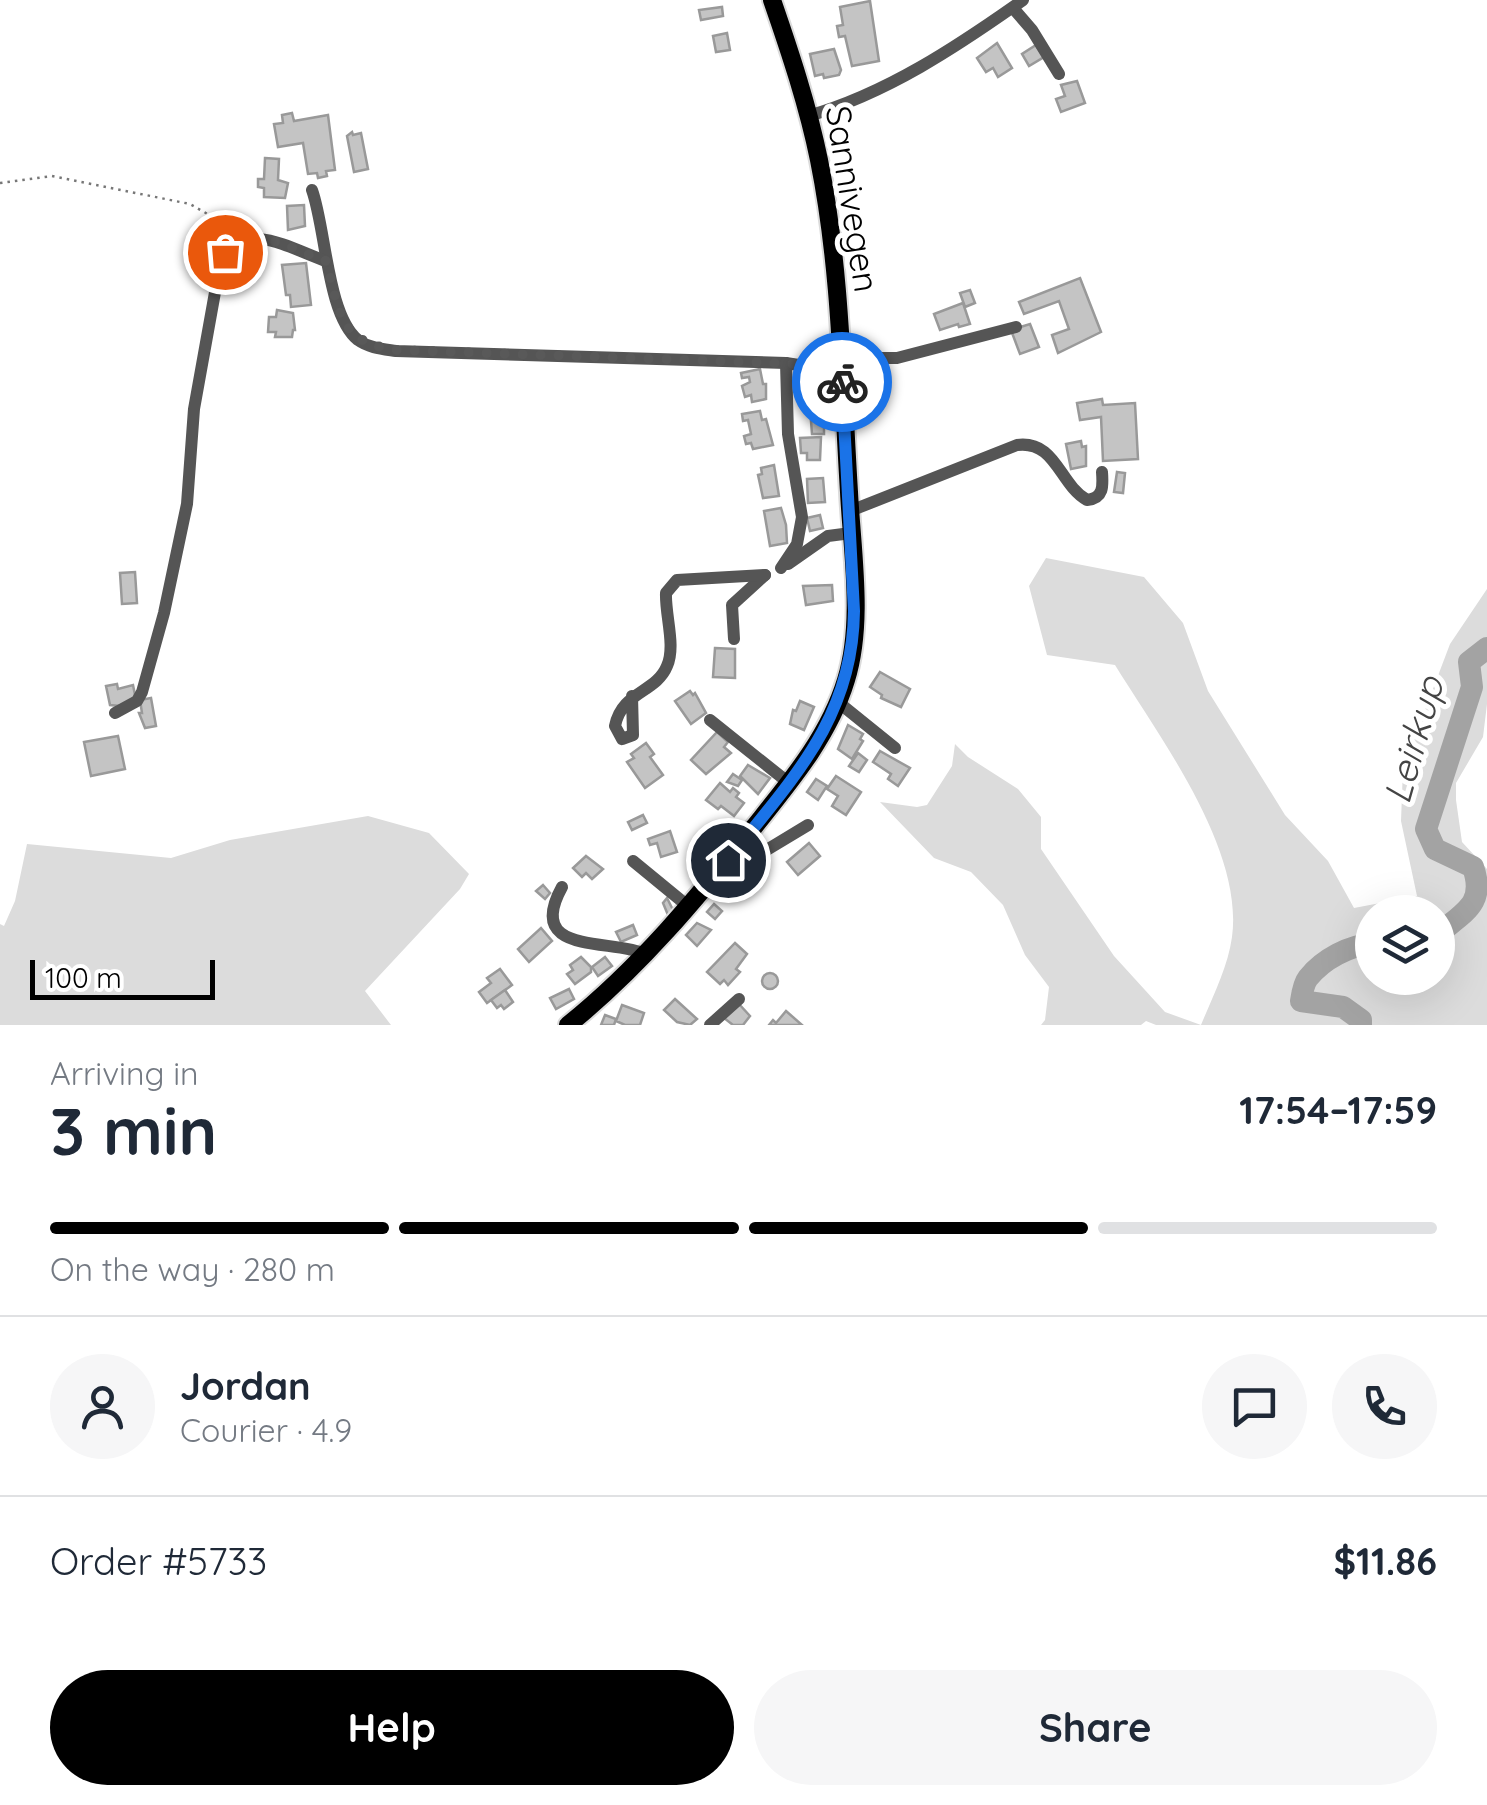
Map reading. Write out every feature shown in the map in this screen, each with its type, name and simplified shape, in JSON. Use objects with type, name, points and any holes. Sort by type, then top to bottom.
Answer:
[{"type":"main road","name":"Sannivegen","points":[[568,1025],[646,954],[728,860],[813,749],[847,679],[854,637],[851,533],[829,220],[808,116],[772,0]]},
{"type":"street","points":[[808,116],[887,84],[1018,4],[1059,74]]},
{"type":"street","points":[[312,190],[343,320],[356,338],[372,347],[841,365],[897,358],[1016,326]]},
{"type":"street","points":[[115,713],[137,702],[142,692],[164,613],[188,504],[194,409],[217,270],[232,245],[250,238],[267,240],[326,261]]},
{"type":"street","points":[[781,568],[797,544],[802,517],[788,434],[786,363]]},
{"type":"street","points":[[850,511],[1026,444],[1040,446],[1049,454],[1074,490],[1087,500],[1098,498],[1102,492],[1102,472]]},
{"type":"street","points":[[734,640],[732,604],[765,575],[828,536],[851,533]]},
{"type":"street","points":[[632,696],[666,670],[670,653],[666,593],[677,580],[765,575]]},
{"type":"street","points":[[838,702],[895,748]]},
{"type":"street","points":[[710,720],[789,783]]},
{"type":"street","points":[[728,860],[756,857],[808,825]]},
{"type":"street","points":[[633,860],[689,907]]},
{"type":"street","points":[[562,887],[552,918],[565,937],[580,943],[628,947],[646,954]]},
{"type":"street","points":[[710,1025],[739,999]]},
{"type":"path","points":[[0,183],[52,176],[190,204],[250,238]]},
{"type":"shaded area","points":[[1046,558],[1144,577],[1183,623],[1208,691],[1285,815],[1328,861],[1355,908],[1355,995],[1455,995],[1455,895],[1417,895],[1401,821],[1403,768],[1450,644],[1487,589],[1487,704],[1483,737],[1456,783],[1456,800],[1462,842],[1487,869],[1487,1025],[1201,1025],[1232,937],[1232,903],[1212,832],[1175,760],[1115,665],[1047,655],[1029,586]]},
{"type":"shaded area","points":[[955,744],[968,757],[1018,789],[1041,817],[1041,849],[1114,956],[1165,1012],[1201,1025],[1156,1025],[1146,1021],[1141,1025],[1041,1025],[1049,987],[1025,955],[1003,905],[971,872],[934,858],[880,802],[927,805],[952,766]]},
{"type":"shaded area","points":[[368,816],[429,833],[469,874],[460,889],[365,991],[391,1025],[0,1025],[0,924],[4,926],[15,901],[27,844],[171,858],[230,840]]},
{"type":"building","points":[[870,1],[879,61],[852,66],[845,36],[839,37],[837,26],[843,25],[840,7]]},
{"type":"building","points":[[722,7],[723,16],[701,20],[699,10]]},
{"type":"building","points":[[727,33],[730,50],[716,52],[713,36]]},
{"type":"building","points":[[997,43],[1012,68],[998,77],[993,68],[986,72],[977,58]]},
{"type":"building","points":[[1036,45],[1044,57],[1029,66],[1022,54]]},
{"type":"building","points":[[834,49],[839,75],[815,76],[810,54]]},
{"type":"building","points":[[1077,81],[1085,103],[1061,112],[1056,99],[1065,96],[1061,85]]},
{"type":"building","points":[[292,113],[294,121],[328,115],[335,170],[326,171],[327,176],[308,174],[303,143],[278,147],[274,124],[283,123],[282,115]]},
{"type":"building","points":[[361,133],[368,169],[354,172],[347,136]]},
{"type":"building","points":[[265,158],[279,159],[278,180],[288,183],[285,198],[264,197],[264,188],[258,187],[258,179],[264,179]]},
{"type":"building","points":[[304,205],[305,226],[288,230],[287,206]]},
{"type":"building","points":[[306,263],[311,305],[291,307],[282,265]]},
{"type":"building","points":[[1080,278],[1101,332],[1058,353],[1052,335],[1069,329],[1059,301],[1024,314],[1019,302]]},
{"type":"building","points":[[970,290],[975,303],[965,307],[960,293]]},
{"type":"building","points":[[963,303],[970,324],[940,330],[934,314]]},
{"type":"building","points":[[277,310],[293,313],[292,337],[275,337],[276,332],[268,332],[269,317],[276,317]]},
{"type":"building","points":[[1030,324],[1039,347],[1020,354],[1011,330]]},
{"type":"building","points":[[760,369],[766,399],[752,402],[751,395],[745,397],[742,386],[750,382],[749,377],[742,378],[741,373]]},
{"type":"building","points":[[820,382],[822,405],[807,406],[806,399],[800,399],[799,383]]},
{"type":"building","points":[[1102,399],[1103,405],[1135,403],[1138,459],[1103,461],[1101,417],[1080,420],[1077,403]]},
{"type":"building","points":[[760,411],[773,445],[753,449],[751,443],[746,444],[744,436],[751,434],[748,420],[743,421],[742,414]]},
{"type":"building","points":[[811,421],[824,421],[824,434],[812,434]]},
{"type":"building","points":[[821,437],[820,460],[807,460],[807,453],[801,453],[800,438]]},
{"type":"building","points":[[1081,441],[1082,447],[1086,446],[1086,466],[1071,469],[1066,444]]},
{"type":"building","points":[[774,465],[779,496],[763,498],[758,475],[762,474],[761,468]]},
{"type":"building","points":[[1117,472],[1125,473],[1123,493],[1114,492]]},
{"type":"building","points":[[823,478],[825,502],[808,503],[807,479]]},
{"type":"building","points":[[781,508],[787,543],[770,546],[764,511]]},
{"type":"building","points":[[820,515],[823,528],[810,531],[807,518]]},
{"type":"building","points":[[135,572],[137,603],[122,604],[120,573]]},
{"type":"building","points":[[832,585],[833,601],[806,605],[803,586]]},
{"type":"building","points":[[715,648],[735,649],[735,678],[713,677]]},
{"type":"building","points":[[880,672],[910,689],[901,707],[881,698],[870,687]]},
{"type":"building","points":[[117,684],[118,689],[133,685],[136,700],[110,705],[106,686]]},
{"type":"building","points":[[690,691],[706,713],[691,724],[675,701]]},
{"type":"building","points":[[151,698],[156,726],[145,728],[139,713],[140,700]]},
{"type":"building","points":[[800,701],[814,707],[804,730],[790,724]]},
{"type":"building","points":[[848,725],[863,734],[852,759],[838,749]]},
{"type":"building","points":[[717,732],[728,742],[724,747],[731,753],[706,774],[691,760]]},
{"type":"building","points":[[118,736],[125,769],[91,776],[84,742]]},
{"type":"building","points":[[646,743],[654,754],[650,757],[663,775],[645,788],[627,762]]},
{"type":"building","points":[[880,751],[910,768],[898,786],[888,779],[891,774],[873,762]]},
{"type":"building","points":[[858,753],[867,760],[859,772],[849,766]]},
{"type":"building","points":[[748,765],[770,778],[758,794],[740,776]]},
{"type":"building","points":[[733,774],[742,780],[738,786],[727,782]]},
{"type":"building","points":[[836,776],[861,792],[846,815],[832,806],[838,796],[827,789]]},
{"type":"building","points":[[816,779],[827,786],[818,800],[807,792]]},
{"type":"building","points":[[720,783],[730,792],[733,788],[739,793],[736,797],[744,803],[734,816],[706,800]]},
{"type":"building","points":[[643,815],[647,823],[632,830],[628,822]]},
{"type":"building","points":[[670,831],[677,852],[661,857],[657,843],[650,845],[648,839]]},
{"type":"building","points":[[809,843],[820,856],[798,875],[787,862]]},
{"type":"building","points":[[586,856],[603,869],[592,879],[586,873],[582,877],[573,868]]},
{"type":"building","points":[[745,866],[758,871],[753,875],[757,879],[745,889],[734,876]]},
{"type":"building","points":[[543,885],[550,893],[545,899],[536,891]]},
{"type":"building","points":[[667,898],[674,912],[668,915],[663,903]]},
{"type":"building","points":[[714,904],[722,911],[715,919],[707,912]]},
{"type":"building","points":[[697,923],[711,930],[697,946],[686,935]]},
{"type":"building","points":[[633,925],[637,935],[621,942],[616,932]]},
{"type":"building","points":[[541,928],[552,941],[529,962],[518,949]]},
{"type":"building","points":[[735,943],[747,954],[736,969],[740,972],[728,985],[724,980],[720,984],[707,972]]},
{"type":"building","points":[[581,957],[591,972],[575,984],[567,974],[573,970],[570,965]]},
{"type":"building","points":[[605,957],[612,966],[598,976],[592,967]]},
{"type":"building","points":[[500,969],[512,985],[487,1003],[479,992],[491,983],[487,978]]},
{"type":"building","points":[[770,973],[778,981],[770,989],[762,981]]},
{"type":"building","points":[[569,989],[574,999],[556,1009],[550,998]]},
{"type":"building","points":[[505,990],[513,1002],[504,1009],[501,1005],[497,1008],[491,1000]]},
{"type":"building","points":[[675,999],[697,1019],[690,1025],[677,1022],[664,1010]]},
{"type":"building","points":[[739,1004],[750,1016],[743,1025],[733,1025],[724,1018]]},
{"type":"building","points":[[622,1005],[644,1013],[640,1025],[616,1021]]},
{"type":"building","points":[[786,1011],[802,1025],[769,1025],[773,1020],[776,1023]]},
{"type":"building","points":[[605,1015],[616,1019],[614,1025],[601,1025]]},
{"type":"waterway","name":"Leirkup","points":[[1455,920],[1474,899],[1477,890],[1473,867],[1435,849],[1426,829],[1472,687],[1469,662],[1487,648]]},
{"type":"waterway","name":"Leirkup","points":[[1355,948],[1314,971],[1301,1001],[1343,1007],[1361,1020],[1361,1025]]},
{"type":"way so far","points":[[225,252],[239,242],[258,238],[326,261],[343,320],[356,338],[372,347],[804,364],[842,372],[842,382]]},
{"type":"route","points":[[728,860],[806,760],[847,679],[854,611],[842,382]]}]
